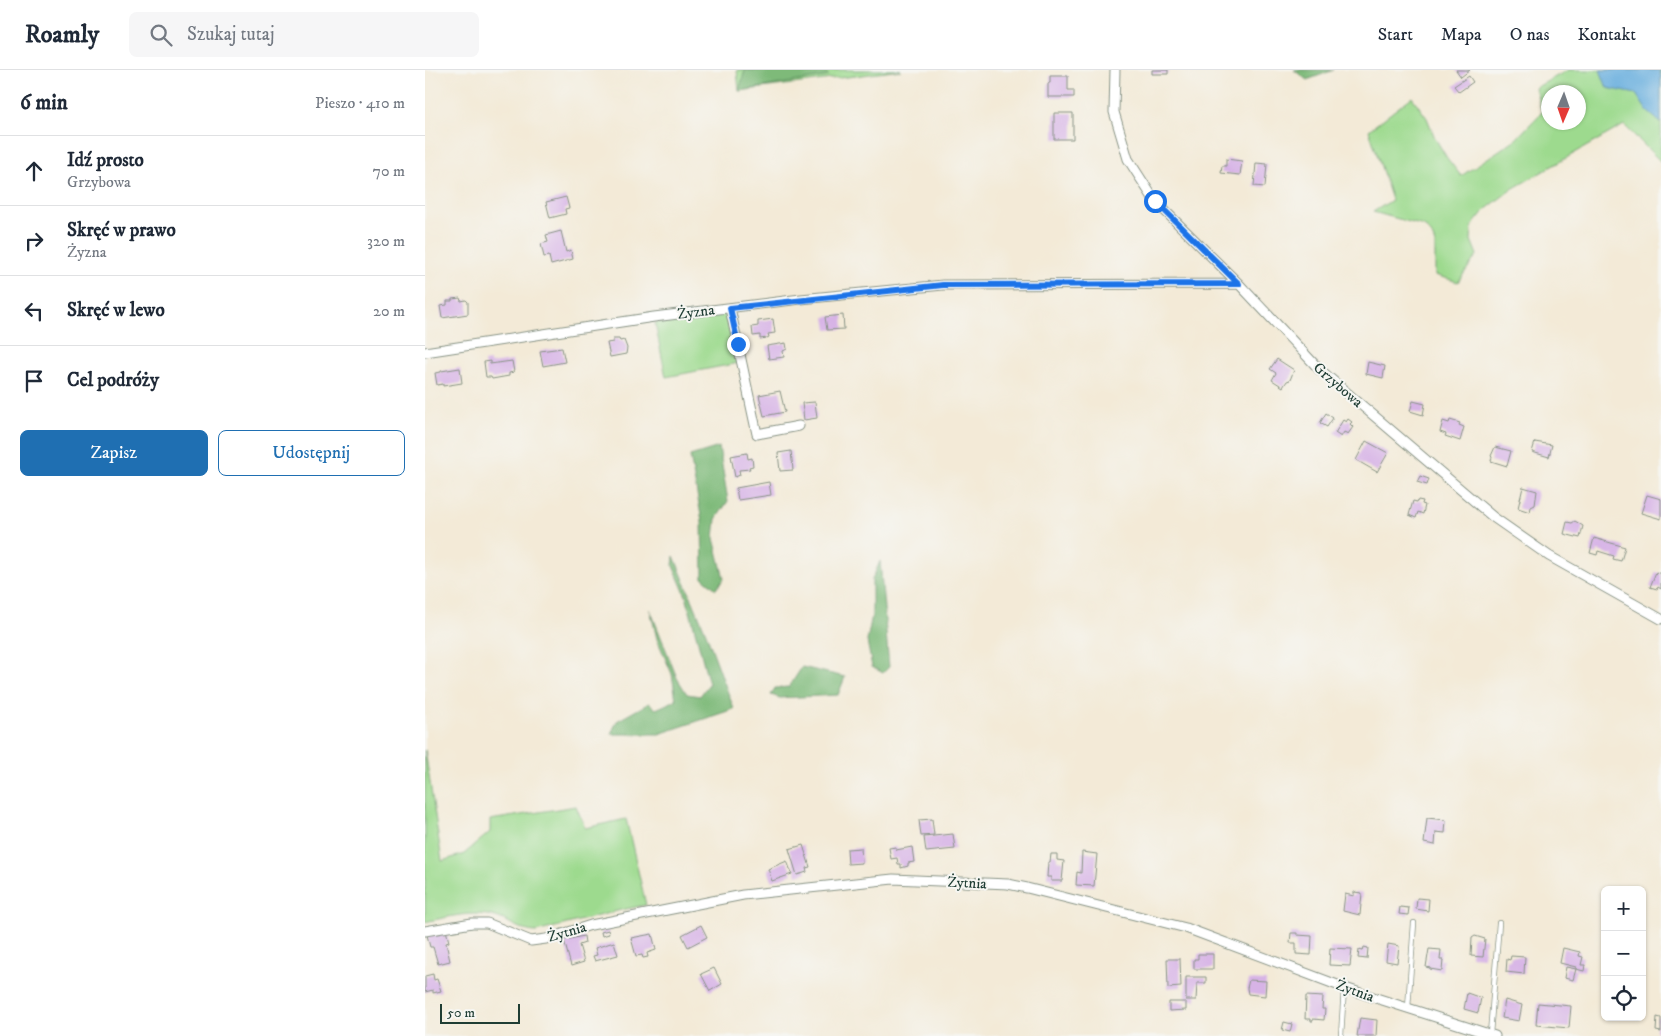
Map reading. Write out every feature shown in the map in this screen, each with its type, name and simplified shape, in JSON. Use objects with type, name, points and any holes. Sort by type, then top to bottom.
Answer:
[{"type":"street","name":"Grzybowa","points":[[1115,70],[1114,112],[1128,159],[1155,201],[1239,284],[1319,369],[1493,517],[1549,556],[1661,619]]},
{"type":"street","name":"Żyzna","points":[[425,352],[654,317],[943,285],[1239,284]]},
{"type":"street","points":[[730,308],[757,434],[799,426]]},
{"type":"street","name":"Żytnia","points":[[425,931],[472,923],[487,923],[531,941],[546,939],[591,925],[743,895],[893,879],[1008,884],[1185,928],[1344,988],[1492,1035]]},
{"type":"lane","points":[[1408,1009],[1414,923]]},
{"type":"lane","points":[[1492,1035],[1499,923]]},
{"type":"lane","points":[[1341,1036],[1344,988]]},
{"type":"green space","points":[[737,70],[901,70],[739,91]]},
{"type":"green space","points":[[745,70],[824,70],[829,76],[739,91]]},
{"type":"green space","points":[[1294,70],[1334,70],[1307,80]]},
{"type":"green space","points":[[1568,70],[1661,70],[1661,162],[1624,125],[1512,189],[1485,210],[1472,226],[1471,240],[1477,255],[1458,282],[1435,275],[1435,244],[1432,235],[1424,226],[1373,212],[1392,200],[1369,130],[1412,97],[1427,118],[1435,138],[1447,158],[1461,176],[1516,139],[1541,113],[1541,130],[1586,130],[1586,85],[1541,85],[1541,109],[1535,88]]},
{"type":"green space","points":[[724,313],[739,363],[666,377],[655,323]]},
{"type":"green space","points":[[719,447],[728,501],[716,519],[714,538],[724,579],[716,589],[703,578],[702,521],[690,456]]},
{"type":"green space","points":[[674,556],[706,633],[734,709],[659,734],[611,734],[617,721],[649,703],[656,709],[676,700],[672,674],[657,639],[650,609],[677,678],[687,694],[700,696],[709,684],[686,596],[673,566]]},
{"type":"green space","points":[[880,561],[889,667],[883,673],[872,667],[867,641],[872,615],[872,580]]},
{"type":"green space","points":[[802,667],[845,677],[838,695],[780,698],[771,695],[775,688],[789,687]]},
{"type":"green space","points":[[425,750],[442,861],[464,854],[490,832],[490,820],[576,806],[585,828],[626,819],[646,905],[536,932],[525,930],[496,917],[478,914],[461,915],[425,922]]},
{"type":"water","points":[[1600,70],[1659,70],[1661,77],[1661,123],[1647,111],[1636,94],[1607,88]]},
{"type":"building","points":[[1152,70],[1168,70],[1168,74],[1152,74]]},
{"type":"building","points":[[1456,70],[1470,70],[1461,77]]},
{"type":"building","points":[[1050,76],[1068,76],[1068,90],[1074,90],[1074,97],[1048,97]]},
{"type":"building","points":[[1469,76],[1473,82],[1459,92],[1454,86]]},
{"type":"building","points":[[1054,113],[1073,113],[1073,139],[1054,139]]},
{"type":"building","points":[[1226,159],[1242,161],[1240,175],[1221,173],[1222,166],[1226,166]]},
{"type":"building","points":[[1256,163],[1267,164],[1265,187],[1254,186]]},
{"type":"building","points":[[566,197],[569,208],[565,209],[566,214],[550,218],[546,202]]},
{"type":"building","points":[[561,231],[566,252],[571,250],[573,259],[551,265],[549,256],[544,257],[541,244],[548,242],[546,235]]},
{"type":"building","points":[[460,298],[461,301],[466,300],[468,302],[468,314],[442,318],[440,306],[447,305],[447,301],[452,301],[452,299]]},
{"type":"building","points":[[843,315],[844,329],[827,330],[825,317]]},
{"type":"building","points":[[773,319],[775,333],[768,334],[769,337],[767,338],[760,339],[760,335],[753,336],[752,327],[758,326],[758,321]]},
{"type":"building","points":[[613,339],[624,340],[627,348],[626,354],[610,357],[607,343],[613,342]]},
{"type":"building","points":[[786,343],[787,349],[783,351],[784,357],[769,359],[767,346]]},
{"type":"building","points":[[562,348],[565,362],[543,366],[540,351]]},
{"type":"building","points":[[1277,359],[1294,370],[1290,380],[1283,387],[1272,380],[1276,373],[1270,369]]},
{"type":"building","points":[[490,361],[490,364],[512,361],[514,372],[509,373],[509,376],[492,379],[491,377],[486,377],[484,362]]},
{"type":"building","points":[[1368,362],[1385,366],[1383,378],[1366,374]]},
{"type":"building","points":[[460,368],[462,383],[437,385],[435,373]]},
{"type":"building","points":[[780,391],[785,412],[764,416],[759,395]]},
{"type":"building","points":[[1413,401],[1425,404],[1423,415],[1410,411]]},
{"type":"building","points":[[815,402],[817,418],[804,420],[802,403]]},
{"type":"building","points":[[1326,413],[1333,418],[1327,427],[1320,423]]},
{"type":"building","points":[[1348,419],[1352,422],[1350,424],[1353,427],[1348,434],[1344,432],[1341,437],[1335,433],[1343,420],[1346,422]]},
{"type":"building","points":[[1450,420],[1460,423],[1459,425],[1464,427],[1460,441],[1445,436],[1446,434],[1440,432],[1443,421],[1449,423]]},
{"type":"building","points":[[1366,441],[1388,453],[1377,472],[1356,460]]},
{"type":"building","points":[[1535,442],[1552,445],[1549,457],[1532,452]]},
{"type":"building","points":[[1495,447],[1511,451],[1507,466],[1491,461]]},
{"type":"building","points":[[791,451],[793,470],[780,471],[778,453]]},
{"type":"building","points":[[747,453],[748,459],[752,458],[753,466],[749,467],[750,469],[739,470],[740,475],[735,477],[731,456]]},
{"type":"building","points":[[1420,476],[1429,479],[1427,485],[1417,482]]},
{"type":"building","points":[[769,482],[771,495],[738,500],[736,488]]},
{"type":"building","points":[[1523,487],[1537,491],[1535,505],[1531,507],[1530,512],[1518,508]]},
{"type":"building","points":[[1647,495],[1661,499],[1661,519],[1641,513]]},
{"type":"building","points":[[1418,500],[1423,501],[1422,504],[1425,505],[1423,514],[1418,512],[1416,518],[1409,515],[1413,501],[1417,502]]},
{"type":"building","points":[[1575,521],[1583,526],[1580,538],[1564,534],[1567,522],[1572,523]]},
{"type":"building","points":[[1594,538],[1625,547],[1621,561],[1613,559],[1614,556],[1598,551],[1597,555],[1590,553]]},
{"type":"building","points":[[1656,572],[1661,574],[1661,589],[1650,587]]},
{"type":"building","points":[[1427,818],[1446,820],[1445,833],[1436,832],[1435,845],[1424,843]]},
{"type":"building","points":[[932,819],[934,835],[921,836],[919,820]]},
{"type":"building","points":[[953,834],[955,849],[926,852],[924,837]]},
{"type":"building","points":[[803,845],[810,867],[806,868],[807,872],[797,875],[789,849]]},
{"type":"building","points":[[896,847],[896,850],[912,847],[914,862],[908,863],[908,866],[901,868],[897,858],[891,859],[889,848]]},
{"type":"building","points":[[861,848],[862,863],[848,864],[847,849]]},
{"type":"building","points":[[1082,852],[1097,854],[1094,886],[1076,885],[1077,872],[1081,873]]},
{"type":"building","points":[[1051,854],[1057,854],[1057,860],[1064,861],[1062,881],[1051,881],[1051,877],[1047,877],[1048,862],[1050,862]]},
{"type":"building","points":[[787,861],[792,874],[772,881],[768,869]]},
{"type":"building","points":[[1354,892],[1362,893],[1360,915],[1343,911],[1345,894],[1354,896]]},
{"type":"building","points":[[1417,898],[1429,899],[1428,911],[1416,909]]},
{"type":"building","points":[[1400,907],[1409,908],[1408,915],[1399,914]]},
{"type":"building","points":[[701,925],[707,937],[688,947],[682,935]]},
{"type":"building","points":[[446,930],[449,942],[446,943],[450,961],[438,964],[427,935]]},
{"type":"building","points":[[608,930],[609,934],[602,936],[601,932]]},
{"type":"building","points":[[1291,933],[1312,936],[1311,955],[1296,954],[1296,943],[1290,943]]},
{"type":"building","points":[[652,934],[656,950],[647,953],[648,957],[636,956],[631,938]]},
{"type":"building","points":[[584,936],[585,943],[579,945],[584,962],[571,966],[564,940]]},
{"type":"building","points":[[1475,936],[1485,939],[1483,957],[1471,956],[1472,938]]},
{"type":"building","points":[[614,942],[618,955],[595,961],[593,956],[597,955],[595,948]]},
{"type":"building","points":[[1388,944],[1399,946],[1397,963],[1386,961]]},
{"type":"building","points":[[1364,947],[1368,948],[1367,959],[1358,958],[1359,950],[1363,951]]},
{"type":"building","points":[[1330,948],[1352,949],[1350,966],[1329,965]]},
{"type":"building","points":[[1563,948],[1580,952],[1579,956],[1583,957],[1581,965],[1585,965],[1584,971],[1560,963]]},
{"type":"building","points":[[1429,949],[1441,950],[1440,960],[1443,960],[1442,971],[1426,967]]},
{"type":"building","points":[[1198,954],[1213,954],[1213,969],[1194,969],[1194,959],[1198,959]]},
{"type":"building","points":[[1511,956],[1525,957],[1524,974],[1506,972],[1507,959],[1510,960]]},
{"type":"building","points":[[1167,959],[1180,959],[1181,987],[1168,988]]},
{"type":"building","points":[[1566,967],[1576,969],[1573,980],[1564,978]]},
{"type":"building","points":[[714,968],[722,984],[710,991],[701,974]]},
{"type":"building","points":[[433,974],[434,980],[437,979],[441,991],[425,992],[425,976]]},
{"type":"building","points":[[1186,977],[1206,977],[1206,983],[1197,983],[1196,1000],[1186,1000]]},
{"type":"building","points":[[1249,980],[1266,981],[1265,996],[1248,994]]},
{"type":"building","points":[[1467,993],[1481,998],[1478,1013],[1464,1009]]},
{"type":"building","points":[[1306,996],[1323,997],[1322,1009],[1325,1009],[1324,1020],[1313,1019],[1311,1021],[1311,1019],[1305,1019]]},
{"type":"building","points":[[1505,1000],[1522,1005],[1519,1021],[1502,1018]]},
{"type":"building","points":[[1169,1002],[1186,1002],[1186,1010],[1169,1011]]},
{"type":"building","points":[[1538,1003],[1571,1006],[1569,1028],[1536,1025]]},
{"type":"building","points":[[1657,1017],[1661,1018],[1661,1032],[1656,1031]]},
{"type":"building","points":[[1360,1018],[1377,1020],[1376,1036],[1357,1036]]},
{"type":"building","points":[[1284,1022],[1292,1024],[1290,1032],[1282,1030]]},
{"type":"route","points":[[738,344],[730,308],[801,299],[943,285],[1239,284],[1155,201]]}]
